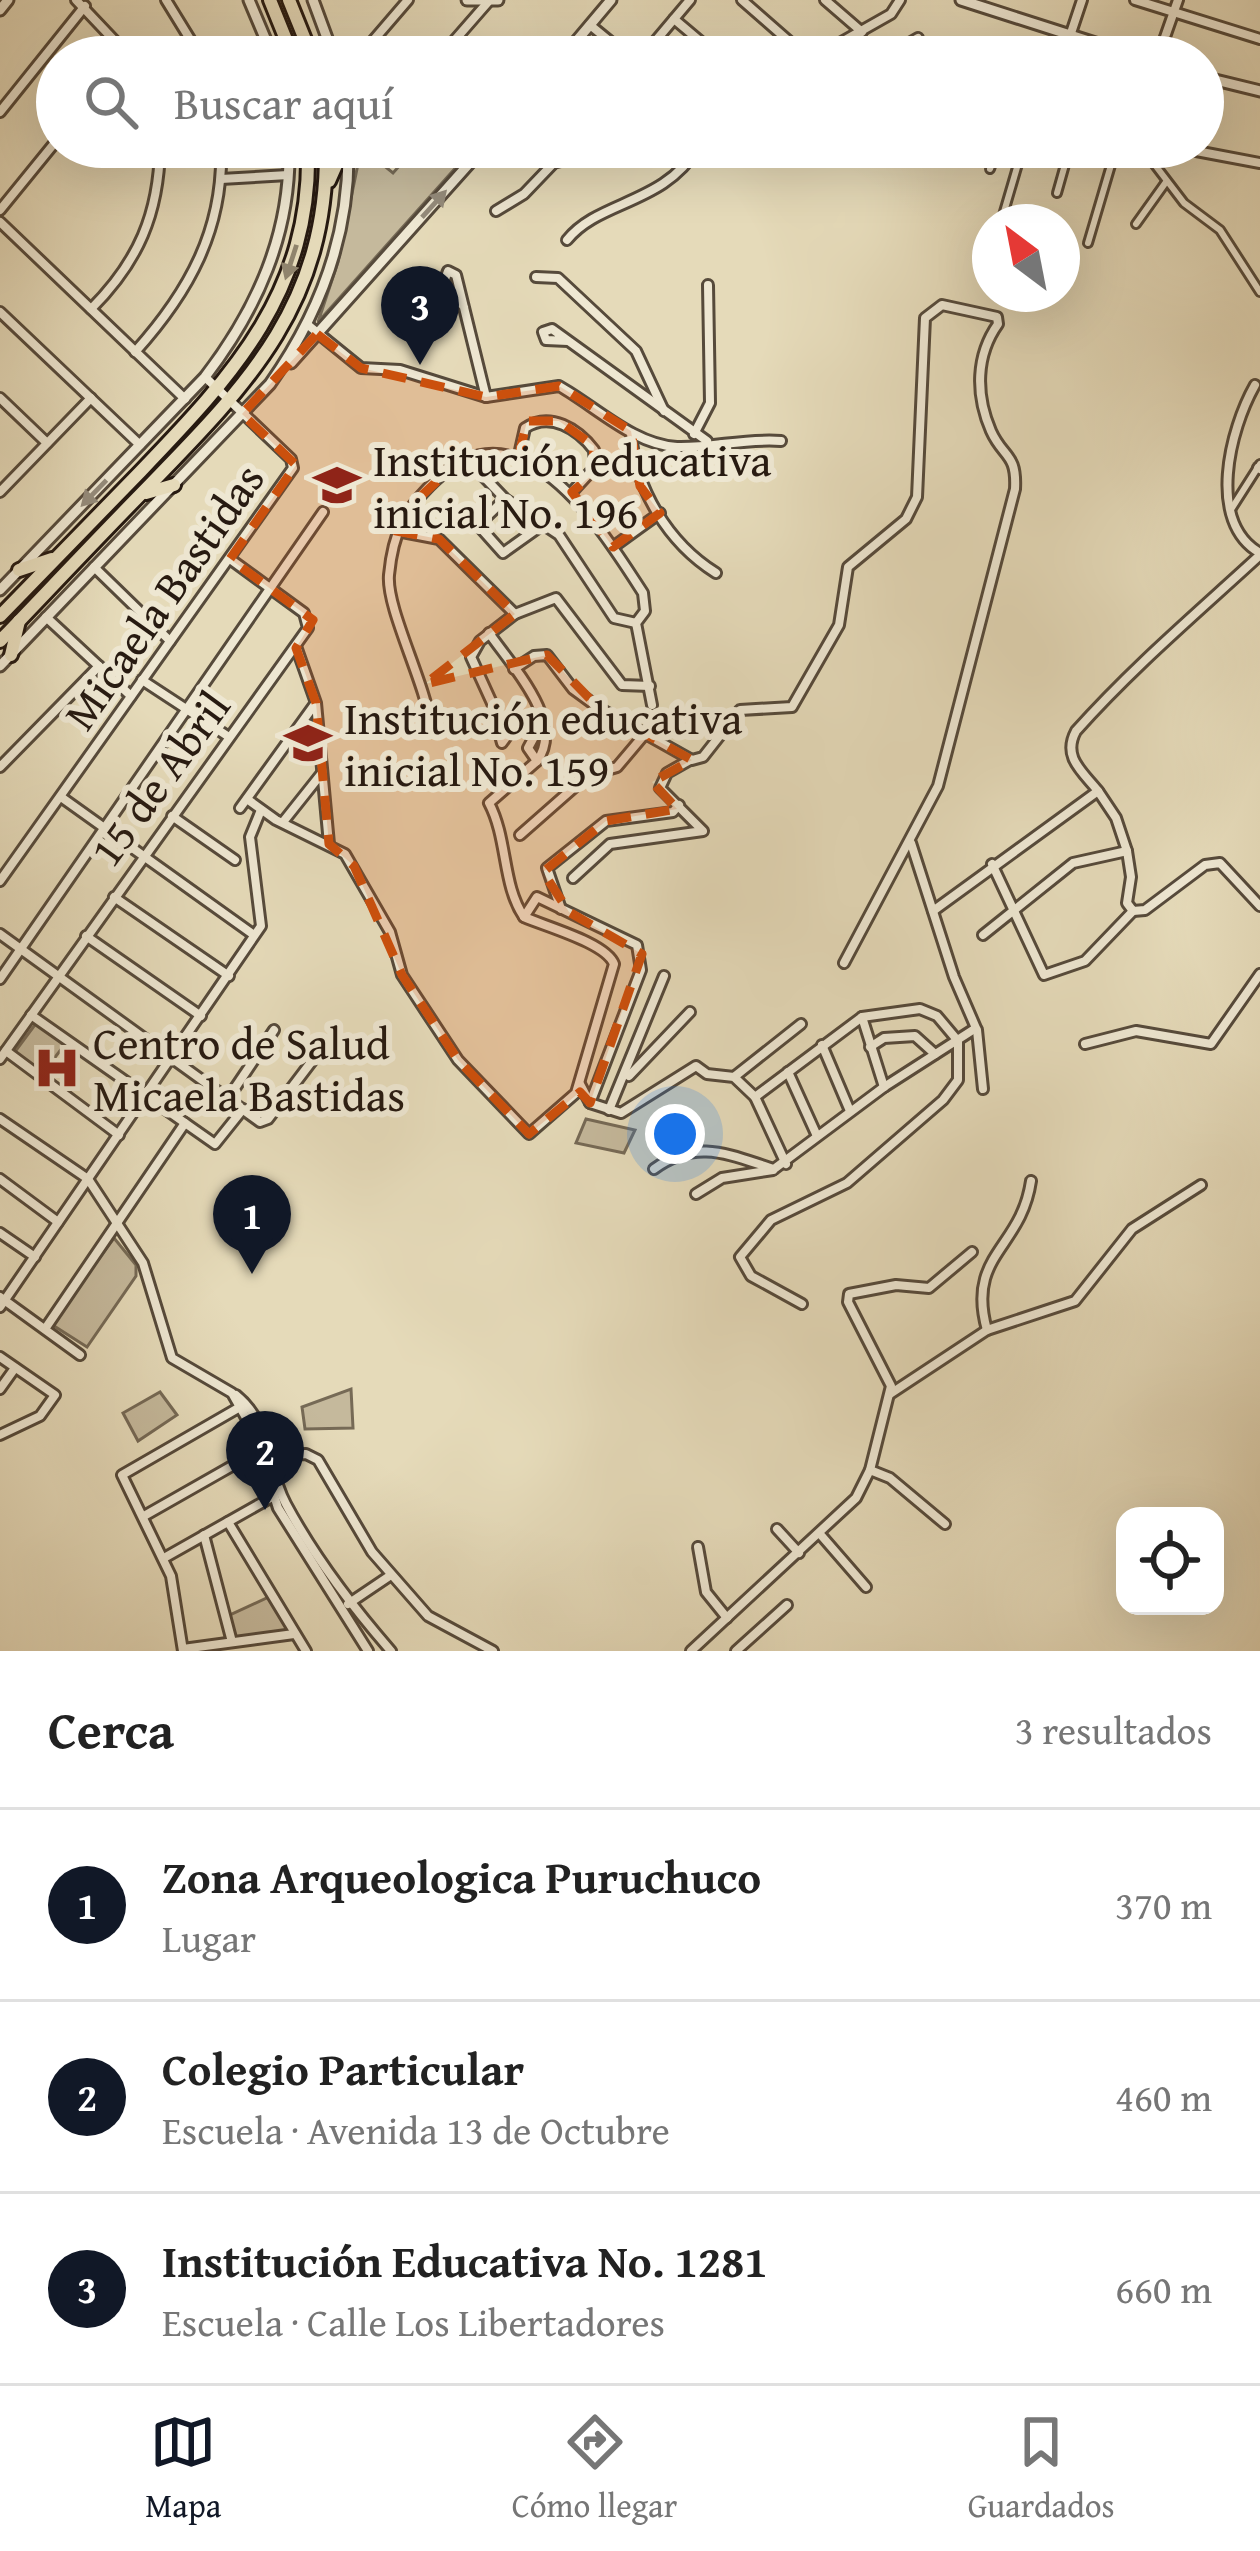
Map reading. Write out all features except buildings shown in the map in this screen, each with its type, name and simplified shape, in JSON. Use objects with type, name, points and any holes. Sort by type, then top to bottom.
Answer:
[{"type":"main road","points":[[270,0],[285,36]]},
{"type":"main road","points":[[289,0],[304,36]]},
{"type":"main road","points":[[0,616],[218,390],[260,335],[288,274],[304,211],[307,168]]},
{"type":"main road","points":[[0,641],[261,365],[293,308],[314,252],[325,168]]},
{"type":"main road","points":[[324,193],[336,168]]},
{"type":"main road","points":[[139,496],[174,484]]},
{"type":"main road","points":[[19,570],[58,556]]},
{"type":"main road","points":[[11,655],[19,621]]},
{"type":"street","points":[[0,10],[8,0]]},
{"type":"street","points":[[166,0],[188,36]]},
{"type":"street","points":[[249,0],[264,36]]},
{"type":"street","points":[[313,0],[326,36]]},
{"type":"street","points":[[377,36],[408,0]]},
{"type":"street","points":[[473,19],[465,0],[493,1]]},
{"type":"street","points":[[581,36],[611,0]]},
{"type":"street","points":[[660,36],[690,0]]},
{"type":"street","points":[[742,0],[786,36]]},
{"type":"street","points":[[825,0],[862,32]]},
{"type":"street","points":[[854,36],[891,14],[900,0]]},
{"type":"street","points":[[961,0],[988,4],[1070,36],[1082,0]]},
{"type":"street","points":[[1135,0],[1260,39]]},
{"type":"street","points":[[1166,36],[1178,0]]},
{"type":"street","points":[[458,36],[493,1]]},
{"type":"street","points":[[56,36],[81,3],[110,36]]},
{"type":"street","points":[[674,19],[694,36]]},
{"type":"street","points":[[590,25],[603,36]]},
{"type":"street","points":[[0,112],[36,64]]},
{"type":"street","points":[[1224,82],[1260,91]]},
{"type":"street","points":[[1224,157],[1260,164]]},
{"type":"street","points":[[0,210],[36,166]]},
{"type":"street","points":[[91,309],[139,249],[159,168]]},
{"type":"street","points":[[135,352],[177,302],[198,266],[220,168]]},
{"type":"street","points":[[0,590],[232,343],[268,271],[288,168]]},
{"type":"street","points":[[270,384],[308,325],[342,226],[347,168]]},
{"type":"street","points":[[0,666],[317,334],[465,168]]},
{"type":"street","points":[[496,211],[524,194],[550,168]]},
{"type":"street","points":[[567,240],[592,218],[648,194],[676,168]]},
{"type":"street","points":[[1007,204],[1018,168]]},
{"type":"street","points":[[1057,193],[1064,168]]},
{"type":"street","points":[[1088,243],[1110,168]]},
{"type":"street","points":[[1157,168],[1220,230],[1260,292]]},
{"type":"street","points":[[220,179],[288,175]]},
{"type":"street","points":[[1136,224],[1166,182]]},
{"type":"street","points":[[0,222],[184,399]]},
{"type":"street","points":[[536,277],[558,278],[636,351],[664,412]]},
{"type":"street","points":[[694,434],[710,404],[708,285]]},
{"type":"street","points":[[572,878],[610,844],[703,831],[659,784],[692,760],[704,757],[740,710],[784,709],[799,700],[838,626],[848,567],[906,519],[917,497],[925,318],[942,305],[989,312],[998,324],[981,349],[980,383],[992,434],[1016,467],[1015,489],[938,786],[844,963]]},
{"type":"street","points":[[464,308],[486,397]]},
{"type":"street","points":[[0,312],[140,445]]},
{"type":"street","points":[[308,325],[362,368],[400,370],[486,397],[560,386],[631,431],[675,447],[782,442]]},
{"type":"street","points":[[568,341],[710,442]]},
{"type":"street","points":[[205,377],[242,414]]},
{"type":"street","points":[[1133,911],[1127,903],[1131,877],[1127,851],[1116,818],[1071,757],[1068,745],[1142,657],[1201,612],[1260,554],[1248,546],[1230,511],[1232,458],[1255,386]]},
{"type":"street","points":[[0,398],[47,443]]},
{"type":"street","points":[[1,489],[91,398]]},
{"type":"street","name":"Micaela Bastidas","points":[[0,881],[294,465],[242,414]]},
{"type":"street","points":[[518,459],[525,428],[536,421],[562,423],[594,450],[595,467],[572,493]]},
{"type":"street","points":[[631,431],[640,486],[691,558],[716,573]]},
{"type":"street","points":[[464,456],[505,499],[545,523],[614,618],[636,623]]},
{"type":"street","points":[[431,726],[423,680],[390,592],[397,531],[406,509],[464,456],[518,459],[572,493],[613,547],[646,599],[636,623],[652,705]]},
{"type":"street","points":[[489,482],[504,456]]},
{"type":"street","points":[[1230,511],[1259,467]]},
{"type":"street","points":[[505,499],[478,525],[503,553],[545,523]]},
{"type":"street","points":[[0,979],[323,512]]},
{"type":"street","points":[[613,547],[660,513]]},
{"type":"street","points":[[397,531],[440,539],[515,614]]},
{"type":"street","points":[[230,559],[272,588]]},
{"type":"street","points":[[94,567],[171,641]]},
{"type":"street","name":"15 de Abril","points":[[3,1055],[296,648],[310,620],[272,588]]},
{"type":"street","points":[[495,718],[471,657],[489,633],[515,614],[556,598],[622,685],[650,686]]},
{"type":"street","points":[[46,617],[131,696]]},
{"type":"street","points":[[247,799],[329,844],[354,866],[390,932],[402,975],[458,1060],[526,1133],[570,1100],[580,1082],[614,964],[610,954],[591,943],[524,917],[513,895],[504,843],[489,803],[537,761],[545,748],[542,722],[489,633]]},
{"type":"street","points":[[296,648],[316,703],[329,844]]},
{"type":"street","points":[[514,669],[547,655],[573,688],[692,760]]},
{"type":"street","points":[[0,766],[99,666]]},
{"type":"street","points":[[142,680],[229,737]]},
{"type":"street","points":[[240,808],[316,703]]},
{"type":"street","points":[[537,761],[528,748],[542,722]]},
{"type":"street","points":[[520,835],[587,776],[617,767],[644,735]]},
{"type":"street","points":[[282,822],[322,771]]},
{"type":"street","points":[[933,910],[1098,791]]},
{"type":"street","points":[[61,797],[254,936]]},
{"type":"street","points":[[562,909],[545,872],[553,863],[606,821],[673,812],[679,805]]},
{"type":"street","points":[[80,1354],[2,1302],[229,976],[262,921],[250,837],[261,810]]},
{"type":"street","points":[[172,816],[235,860]]},
{"type":"street","points":[[911,840],[976,1028],[983,1089]]},
{"type":"street","points":[[982,935],[1073,863],[1127,851]]},
{"type":"street","points":[[992,864],[1040,969],[1051,976],[1085,961],[1133,911],[1145,910],[1205,866],[1220,863],[1260,906]]},
{"type":"street","points":[[114,896],[229,976]]},
{"type":"street","points":[[524,917],[535,897],[637,945],[642,954],[641,970],[590,1102]]},
{"type":"street","points":[[0,934],[266,1121],[312,1061]]},
{"type":"street","points":[[86,936],[201,1016]]},
{"type":"street","points":[[1085,1044],[1136,1030],[1211,1043],[1260,974]]},
{"type":"street","points":[[609,1110],[664,976]]},
{"type":"street","points":[[755,1097],[862,1017],[920,1009],[938,1016],[958,1041],[958,1080],[943,1100],[848,1183],[771,1220],[740,1257],[751,1276],[802,1304]]},
{"type":"street","points":[[625,1079],[690,1012]]},
{"type":"street","points":[[31,1015],[217,1144],[244,1108]]},
{"type":"street","points":[[862,1017],[884,1087]]},
{"type":"street","points":[[734,1077],[801,1024]]},
{"type":"street","points":[[696,1194],[722,1178],[786,1164],[850,1111],[976,1028]]},
{"type":"street","points":[[229,1097],[274,1030]]},
{"type":"street","points":[[870,1047],[884,1038],[915,1036],[935,1054]]},
{"type":"street","points":[[822,1045],[850,1111]]},
{"type":"street","points":[[3,1055],[119,1135]]},
{"type":"street","points":[[580,1082],[590,1102],[609,1110],[635,1109],[690,1066],[706,1074],[734,1077],[755,1097],[786,1164]]},
{"type":"street","points":[[788,1072],[817,1136]]},
{"type":"street","points":[[0,1120],[88,1179],[143,1263],[172,1358],[230,1390],[256,1417],[272,1455],[276,1494]]},
{"type":"street","points":[[45,1329],[185,1124]]},
{"type":"street","points":[[654,1169],[692,1149],[736,1154],[774,1169]]},
{"type":"street","points":[[0,1179],[58,1222]]},
{"type":"street","points":[[986,1330],[980,1285],[1000,1246],[1022,1222],[1031,1181]]},
{"type":"street","points":[[889,1395],[986,1330],[1075,1300],[1132,1229],[1201,1185]]},
{"type":"street","points":[[0,1233],[35,1257]]},
{"type":"street","points":[[692,1650],[856,1498],[870,1470],[890,1379],[848,1302],[849,1294],[896,1285],[929,1288],[972,1252]]},
{"type":"street","points":[[0,1357],[55,1396],[40,1415],[0,1435]]},
{"type":"street","points":[[0,1389],[15,1368]]},
{"type":"street","points":[[230,1390],[276,1494],[368,1651]]},
{"type":"street","points":[[241,1407],[122,1475],[164,1558],[183,1650],[296,1634]]},
{"type":"street","points":[[144,1516],[260,1450]]},
{"type":"street","points":[[272,1455],[299,1453],[317,1460],[391,1574],[433,1621],[493,1651]]},
{"type":"street","points":[[870,1470],[890,1478],[945,1524]]},
{"type":"street","points":[[164,1558],[276,1494]]},
{"type":"street","points":[[228,1522],[306,1651]]},
{"type":"street","points":[[777,1529],[799,1553]]},
{"type":"street","points":[[820,1534],[866,1587]]},
{"type":"street","points":[[204,1535],[232,1642]]},
{"type":"street","points":[[698,1547],[706,1592],[727,1618]]},
{"type":"street","points":[[345,1606],[391,1574]]},
{"type":"street","points":[[736,1651],[787,1605]]},
{"type":"street","points":[[345,1606],[391,1651]]},
{"type":"highlighted area","points":[[317,334],[361,368],[486,397],[559,386],[631,431],[640,486],[660,513],[613,547],[572,492],[592,475],[594,446],[559,421],[527,421],[518,459],[464,456],[386,529],[439,539],[515,614],[425,684],[547,655],[599,708],[692,760],[652,782],[677,809],[606,821],[543,872],[569,912],[642,954],[590,1103],[580,1092],[529,1134],[458,1060],[402,975],[354,866],[329,844],[316,703],[296,648],[313,620],[230,559],[296,465],[242,414]]},
{"type":"shaded area","points":[[357,168],[387,168],[393,173],[397,168],[455,168],[318,322],[338,262]]},
{"type":"shaded area","points":[[37,1022],[66,1043],[43,1073],[14,1053]]},
{"type":"shaded area","points":[[586,1119],[635,1130],[624,1153],[576,1143]]},
{"type":"shaded area","points":[[114,1238],[136,1265],[136,1276],[87,1347],[51,1324]]},
{"type":"shaded area","points":[[351,1389],[353,1428],[305,1429],[302,1407]]},
{"type":"shaded area","points":[[160,1392],[177,1415],[138,1441],[123,1413]]},
{"type":"shaded area","points":[[271,1596],[293,1633],[234,1640],[230,1615]]},
{"type":"place","name":"Institución Educativa No. 1281","points":[[420,365]]},
{"type":"place","name":"Institución educativa inicial No. 196","points":[[337,485]]},
{"type":"place","name":"Institución educativa inicial No. 159","points":[[308,743]]},
{"type":"place","name":"Centro de Salud Micaela Bastidas","points":[[57,1068]]},
{"type":"place","name":"Zona Arqueologica Puruchuco","points":[[252,1274]]},
{"type":"place","name":"Colegio Particular","points":[[265,1510]]}]
